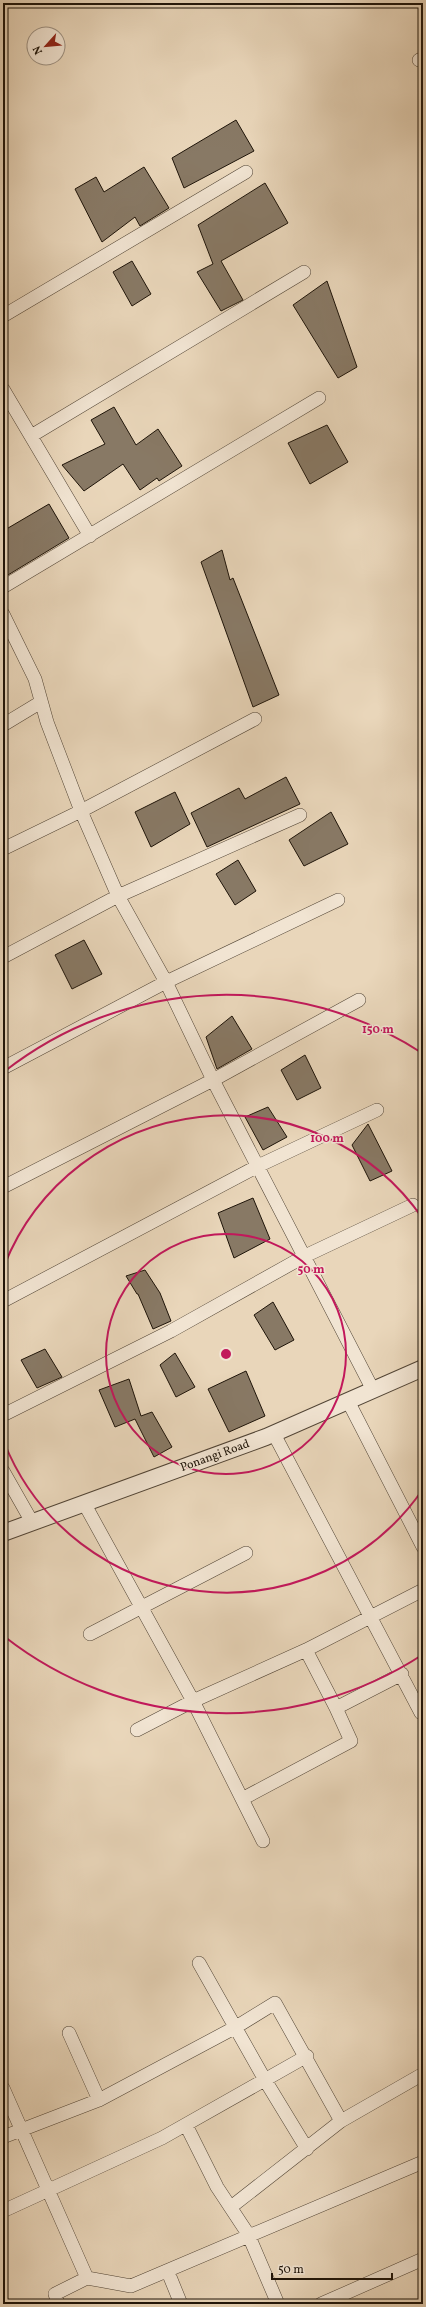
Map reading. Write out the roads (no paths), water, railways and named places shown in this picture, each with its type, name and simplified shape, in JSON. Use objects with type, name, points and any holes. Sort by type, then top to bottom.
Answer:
[{"type":"street","points":[[3,316],[246,172]]},
{"type":"street","points":[[31,436],[304,272]]},
{"type":"street","points":[[3,389],[90,536]]},
{"type":"street","points":[[3,587],[319,398]]},
{"type":"street","points":[[3,614],[35,679],[41,702],[81,811],[118,896],[166,982],[213,1080],[373,1390]]},
{"type":"street","points":[[3,725],[41,702]]},
{"type":"street","points":[[3,849],[81,811],[255,719]]},
{"type":"street","points":[[3,957],[118,896],[300,815]]},
{"type":"street","points":[[3,1068],[166,982],[338,900]]},
{"type":"street","points":[[3,1188],[213,1080],[359,1000]]},
{"type":"street","points":[[3,1301],[258,1166],[377,1110]]},
{"type":"street","points":[[3,1415],[171,1331],[305,1256],[413,1205]]},
{"type":"street","name":"Ponangi Road","points":[[3,1533],[274,1434],[423,1368]]},
{"type":"street","points":[[348,1401],[423,1546]]},
{"type":"street","points":[[274,1434],[402,1674],[421,1713]]},
{"type":"street","points":[[3,1471],[32,1522]]},
{"type":"street","points":[[84,1503],[193,1701],[263,1841]]},
{"type":"street","points":[[90,1634],[246,1552]]},
{"type":"street","points":[[137,1730],[193,1701],[306,1650],[370,1615],[423,1590]]},
{"type":"street","points":[[242,1800],[350,1741],[336,1708],[306,1650]]},
{"type":"street","points":[[336,1708],[402,1674]]},
{"type":"street","points":[[199,1963],[265,2080],[307,2149]]},
{"type":"street","points":[[3,2137],[99,2100],[236,2028],[275,2004],[307,2056],[341,2121]]},
{"type":"street","points":[[69,2033],[99,2100]]},
{"type":"street","points":[[3,2210],[162,2138],[307,2056]]},
{"type":"street","points":[[231,2207],[341,2121],[423,2074]]},
{"type":"street","points":[[3,2088],[86,2278]]},
{"type":"street","points":[[186,2125],[218,2187],[248,2234],[278,2304]]},
{"type":"street","points":[[58,2304],[55,2294],[86,2278],[131,2286],[168,2272],[248,2234],[423,2162]]},
{"type":"street","points":[[321,2304],[423,2259]]},
{"type":"street","points":[[168,2272],[181,2304]]}]
